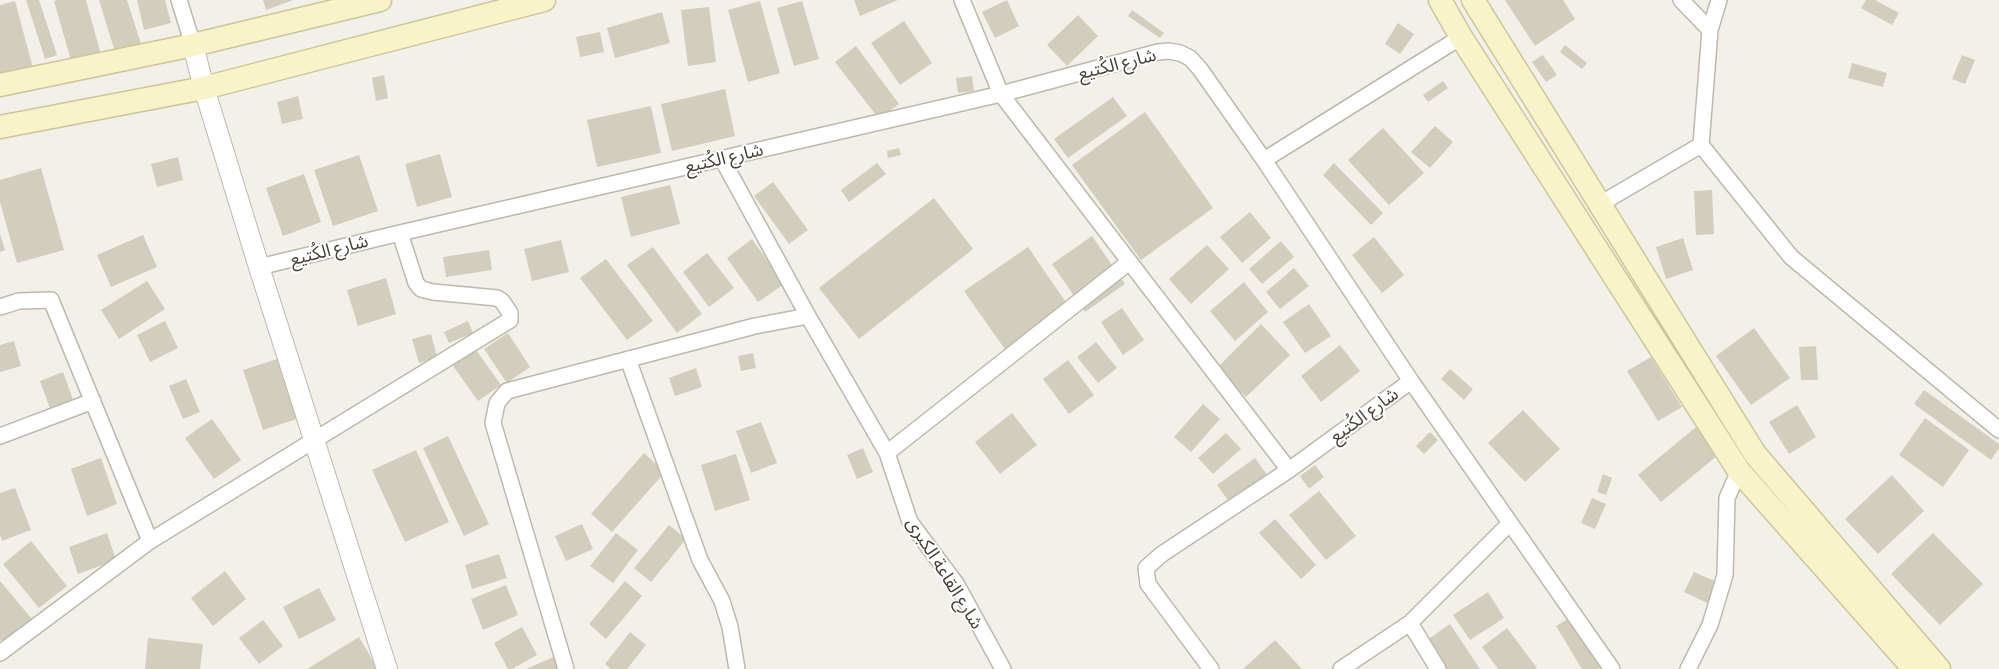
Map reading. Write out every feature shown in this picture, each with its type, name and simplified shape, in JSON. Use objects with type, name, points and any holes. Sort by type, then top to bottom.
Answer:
[{"type":"main road","points":[[0,85],[193,45],[380,0]]},
{"type":"main road","points":[[0,127],[204,88],[544,0]]},
{"type":"main road","points":[[1440,0],[1461,37],[1740,471],[1914,669]]},
{"type":"main road","points":[[1473,0],[1755,454],[1939,669]]},
{"type":"street","points":[[179,0],[259,268],[387,669]]},
{"type":"street","points":[[962,0],[1000,94],[1289,470]]},
{"type":"street","points":[[1681,0],[1710,30]]},
{"type":"street","points":[[1719,0],[1710,30],[1701,145],[1791,257],[1999,430]]},
{"type":"street","points":[[1264,160],[1461,37]]},
{"type":"street","name":"شارع الكُتيع","points":[[259,268],[400,233],[1000,94],[1158,52],[1180,53],[1190,58],[1200,69],[1264,160],[1411,381],[1289,470],[1162,554],[1146,568],[1148,584],[1211,669]]},
{"type":"street","points":[[1600,204],[1701,145]]},
{"type":"street","name":"شارع القاعة الكبرى","points":[[722,159],[808,316],[887,453],[910,522],[957,586],[1003,669]]},
{"type":"street","points":[[0,652],[150,541],[510,320],[510,313],[502,301],[497,298],[433,292],[421,289],[416,283],[400,233]]},
{"type":"street","points":[[887,453],[1129,262]]},
{"type":"street","points":[[0,307],[19,302],[52,300],[150,541]]},
{"type":"street","points":[[566,669],[493,423],[498,404],[507,391],[755,326],[808,316]]},
{"type":"street","points":[[628,359],[700,560],[722,601],[730,627],[737,669]]},
{"type":"street","points":[[1411,381],[1612,669]]},
{"type":"street","points":[[0,436],[93,400]]},
{"type":"street","points":[[1688,669],[1710,625],[1725,575],[1727,498],[1740,471]]},
{"type":"street","points":[[1341,669],[1410,623],[1510,523]]},
{"type":"street","points":[[1410,623],[1438,669]]},
{"type":"building","points":[[26,0],[39,0],[57,55],[45,59]]},
{"type":"building","points":[[86,0],[101,55],[72,64],[54,1]]},
{"type":"building","points":[[99,0],[127,0],[141,44],[115,52]]},
{"type":"building","points":[[137,0],[165,0],[171,23],[144,30]]},
{"type":"building","points":[[263,0],[293,0],[266,10]]},
{"type":"building","points":[[854,0],[898,0],[860,16]]},
{"type":"building","points":[[1007,0],[1019,26],[995,38],[982,12]]},
{"type":"building","points":[[1505,0],[1563,0],[1575,19],[1535,46]]},
{"type":"building","points":[[1866,0],[1875,0],[1899,13],[1892,25],[1861,8]]},
{"type":"building","points":[[15,1],[33,68],[0,77],[0,5]]},
{"type":"building","points":[[760,1],[780,73],[748,82],[728,10]]},
{"type":"building","points":[[802,1],[819,59],[794,66],[777,8]]},
{"type":"building","points":[[709,7],[716,62],[688,66],[681,10]]},
{"type":"building","points":[[1132,10],[1164,33],[1160,38],[1128,16]]},
{"type":"building","points":[[662,12],[670,43],[615,58],[607,28]]},
{"type":"building","points":[[1078,15],[1098,36],[1067,66],[1047,45]]},
{"type":"building","points":[[904,21],[932,63],[900,85],[871,43]]},
{"type":"building","points":[[1398,23],[1414,34],[1400,54],[1385,44]]},
{"type":"building","points":[[600,32],[604,52],[580,57],[576,37]]},
{"type":"building","points":[[1565,45],[1587,63],[1582,69],[1560,52]]},
{"type":"building","points":[[856,46],[899,104],[879,119],[835,62]]},
{"type":"building","points":[[1543,55],[1557,75],[1546,82],[1532,62]]},
{"type":"building","points":[[1962,55],[1975,60],[1965,84],[1952,79]]},
{"type":"building","points":[[1852,63],[1887,73],[1883,87],[1848,78]]},
{"type":"building","points":[[384,75],[388,98],[376,101],[372,78]]},
{"type":"building","points":[[972,76],[974,91],[958,93],[956,78]]},
{"type":"building","points":[[1443,81],[1448,88],[1428,102],[1423,95]]},
{"type":"building","points":[[725,89],[735,136],[672,151],[661,104]]},
{"type":"building","points":[[298,96],[303,119],[282,124],[277,102]]},
{"type":"building","points":[[1113,97],[1127,116],[1068,158],[1054,139]]},
{"type":"building","points":[[651,106],[661,153],[597,167],[587,120]]},
{"type":"building","points":[[1145,112],[1213,208],[1141,260],[1072,165]]},
{"type":"building","points":[[1435,126],[1453,142],[1430,168],[1411,152]]},
{"type":"building","points":[[1383,128],[1424,173],[1389,205],[1348,160]]},
{"type":"building","points":[[899,148],[901,155],[888,158],[887,151]]},
{"type":"building","points":[[440,154],[452,197],[417,207],[405,164]]},
{"type":"building","points":[[359,155],[378,211],[333,226],[314,170]]},
{"type":"building","points":[[178,157],[183,180],[157,187],[151,164]]},
{"type":"building","points":[[877,163],[886,174],[849,202],[841,190]]},
{"type":"building","points":[[1334,163],[1383,213],[1371,225],[1323,175]]},
{"type":"building","points":[[41,168],[64,250],[17,263],[0,202],[0,180]]},
{"type":"building","points":[[304,174],[321,222],[283,236],[266,188]]},
{"type":"building","points":[[773,182],[808,230],[789,244],[754,196]]},
{"type":"building","points":[[670,185],[680,224],[631,237],[621,197]]},
{"type":"building","points":[[1712,190],[1714,234],[1696,235],[1694,191]]},
{"type":"building","points":[[934,198],[973,249],[859,339],[819,288]]},
{"type":"building","points":[[1250,212],[1271,238],[1242,263],[1220,237]]},
{"type":"building","points":[[0,234],[5,250],[0,252]]},
{"type":"building","points":[[143,235],[157,267],[111,287],[97,255]]},
{"type":"building","points":[[1092,236],[1125,284],[1085,312],[1052,264]]},
{"type":"building","points":[[1374,237],[1404,275],[1382,293],[1352,255]]},
{"type":"building","points":[[1683,238],[1693,270],[1666,279],[1656,247]]},
{"type":"building","points":[[752,239],[784,284],[758,302],[727,258]]},
{"type":"building","points":[[561,240],[569,272],[532,281],[524,249]]},
{"type":"building","points":[[1281,241],[1294,257],[1262,284],[1249,269]]},
{"type":"building","points":[[1207,245],[1229,269],[1191,304],[1169,279]]},
{"type":"building","points":[[653,247],[702,314],[677,333],[627,265]]},
{"type":"building","points":[[1028,247],[1074,314],[1011,358],[964,291]]},
{"type":"building","points":[[489,250],[492,270],[446,277],[443,257]]},
{"type":"building","points":[[707,253],[734,288],[709,307],[683,272]]},
{"type":"building","points":[[606,259],[653,321],[627,340],[580,278]]},
{"type":"building","points":[[1294,268],[1309,286],[1280,309],[1266,292]]},
{"type":"building","points":[[386,278],[396,314],[358,326],[347,290]]},
{"type":"building","points":[[147,281],[165,309],[119,339],[101,310]]},
{"type":"building","points":[[1244,282],[1268,312],[1235,341],[1210,311]]},
{"type":"building","points":[[1309,304],[1331,336],[1305,353],[1283,322]]},
{"type":"building","points":[[1122,308],[1144,340],[1123,355],[1101,322]]},
{"type":"building","points":[[165,321],[178,348],[150,362],[137,335]]},
{"type":"building","points":[[468,321],[473,333],[449,343],[444,332]]},
{"type":"building","points":[[1261,324],[1290,355],[1246,397],[1217,368]]},
{"type":"building","points":[[1754,328],[1790,378],[1751,405],[1716,356]]},
{"type":"building","points":[[508,333],[530,367],[507,383],[484,349]]},
{"type":"building","points":[[431,334],[437,357],[419,363],[412,339]]},
{"type":"building","points":[[14,341],[21,366],[0,372],[0,345]]},
{"type":"building","points":[[1096,342],[1117,368],[1098,383],[1077,357]]},
{"type":"building","points":[[1340,345],[1360,371],[1321,402],[1301,376]]},
{"type":"building","points":[[1816,346],[1818,380],[1801,380],[1799,347]]},
{"type":"building","points":[[474,347],[501,385],[478,401],[451,363]]},
{"type":"building","points":[[753,353],[756,368],[741,371],[738,356]]},
{"type":"building","points":[[1651,357],[1682,407],[1658,421],[1627,371]]},
{"type":"building","points":[[280,358],[300,418],[263,430],[243,370]]},
{"type":"building","points":[[1068,360],[1094,395],[1069,414],[1043,379]]},
{"type":"building","points":[[696,368],[702,387],[675,396],[669,378]]},
{"type":"building","points":[[1450,369],[1473,389],[1464,400],[1441,379]]},
{"type":"building","points":[[63,372],[75,405],[52,414],[40,381]]},
{"type":"building","points":[[186,379],[200,412],[183,419],[169,386]]},
{"type":"building","points":[[1924,390],[1999,444],[1999,448],[1991,460],[1914,404]]},
{"type":"building","points":[[1203,404],[1220,419],[1191,452],[1174,437]]},
{"type":"building","points":[[1797,405],[1816,437],[1789,454],[1769,422]]},
{"type":"building","points":[[1523,410],[1560,449],[1525,482],[1488,443]]},
{"type":"building","points":[[1012,413],[1037,445],[1000,474],[975,442]]},
{"type":"building","points":[[1925,418],[1969,450],[1943,487],[1899,455]]},
{"type":"building","points":[[212,419],[241,460],[214,479],[185,438]]},
{"type":"building","points":[[761,422],[777,463],[751,473],[736,431]]},
{"type":"building","points":[[1696,427],[1718,455],[1661,502],[1638,475]]},
{"type":"building","points":[[1430,432],[1438,440],[1424,454],[1416,446]]},
{"type":"building","points":[[1226,433],[1241,449],[1213,474],[1198,458]]},
{"type":"building","points":[[448,436],[489,524],[464,536],[423,448]]},
{"type":"building","points":[[863,448],[873,472],[857,479],[847,455]]},
{"type":"building","points":[[416,450],[449,522],[405,542],[372,470]]},
{"type":"building","points":[[644,453],[665,472],[612,532],[591,514]]},
{"type":"building","points":[[736,454],[750,500],[715,511],[701,465]]},
{"type":"building","points":[[101,458],[117,504],[87,516],[71,469]]},
{"type":"building","points":[[1255,458],[1268,476],[1230,503],[1217,485]]},
{"type":"building","points":[[1315,465],[1324,477],[1309,489],[1300,476]]},
{"type":"building","points":[[1603,474],[1612,478],[1606,495],[1597,492]]},
{"type":"building","points":[[1892,475],[1924,511],[1878,554],[1845,519]]},
{"type":"building","points":[[15,488],[31,530],[2,541],[0,535],[0,493]]},
{"type":"building","points":[[1319,491],[1356,536],[1326,560],[1289,515]]},
{"type":"building","points":[[1592,498],[1606,504],[1595,529],[1581,523]]},
{"type":"building","points":[[1275,519],[1316,565],[1301,579],[1259,533]]},
{"type":"building","points":[[582,524],[593,549],[566,561],[555,536]]},
{"type":"building","points":[[669,525],[686,539],[651,582],[634,568]]},
{"type":"building","points":[[107,533],[116,560],[78,574],[69,547]]},
{"type":"building","points":[[616,533],[638,550],[613,583],[590,566]]},
{"type":"building","points":[[1933,533],[1983,584],[1940,625],[1891,574]]},
{"type":"building","points":[[31,541],[67,586],[39,608],[3,564]]},
{"type":"building","points":[[499,554],[507,578],[472,589],[465,565]]},
{"type":"building","points":[[225,571],[246,599],[213,626],[191,598]]},
{"type":"building","points":[[1694,572],[1726,586],[1716,607],[1684,592]]},
{"type":"building","points":[[0,581],[32,619],[3,643],[0,639]]},
{"type":"building","points":[[625,581],[642,596],[606,639],[589,624]]},
{"type":"building","points":[[506,585],[518,615],[483,630],[471,599]]},
{"type":"building","points":[[319,588],[336,620],[299,639],[283,607]]},
{"type":"building","points":[[1488,592],[1504,618],[1470,640],[1453,615]]},
{"type":"building","points":[[1573,616],[1603,666],[1598,669],[1582,669],[1556,626]]},
{"type":"building","points":[[263,620],[283,646],[259,664],[239,638]]},
{"type":"building","points":[[1450,624],[1480,669],[1443,669],[1424,642]]},
{"type":"building","points":[[522,627],[537,655],[512,669],[508,669],[494,643]]},
{"type":"building","points":[[1507,628],[1537,668],[1498,669],[1482,647]]},
{"type":"building","points":[[630,632],[646,645],[627,669],[611,669],[605,664]]},
{"type":"building","points":[[359,637],[378,669],[307,669]]},
{"type":"building","points":[[148,638],[203,644],[200,669],[145,669]]},
{"type":"building","points":[[1275,640],[1302,669],[1243,669]]},
{"type":"building","points":[[558,655],[564,669],[526,669]]}]
